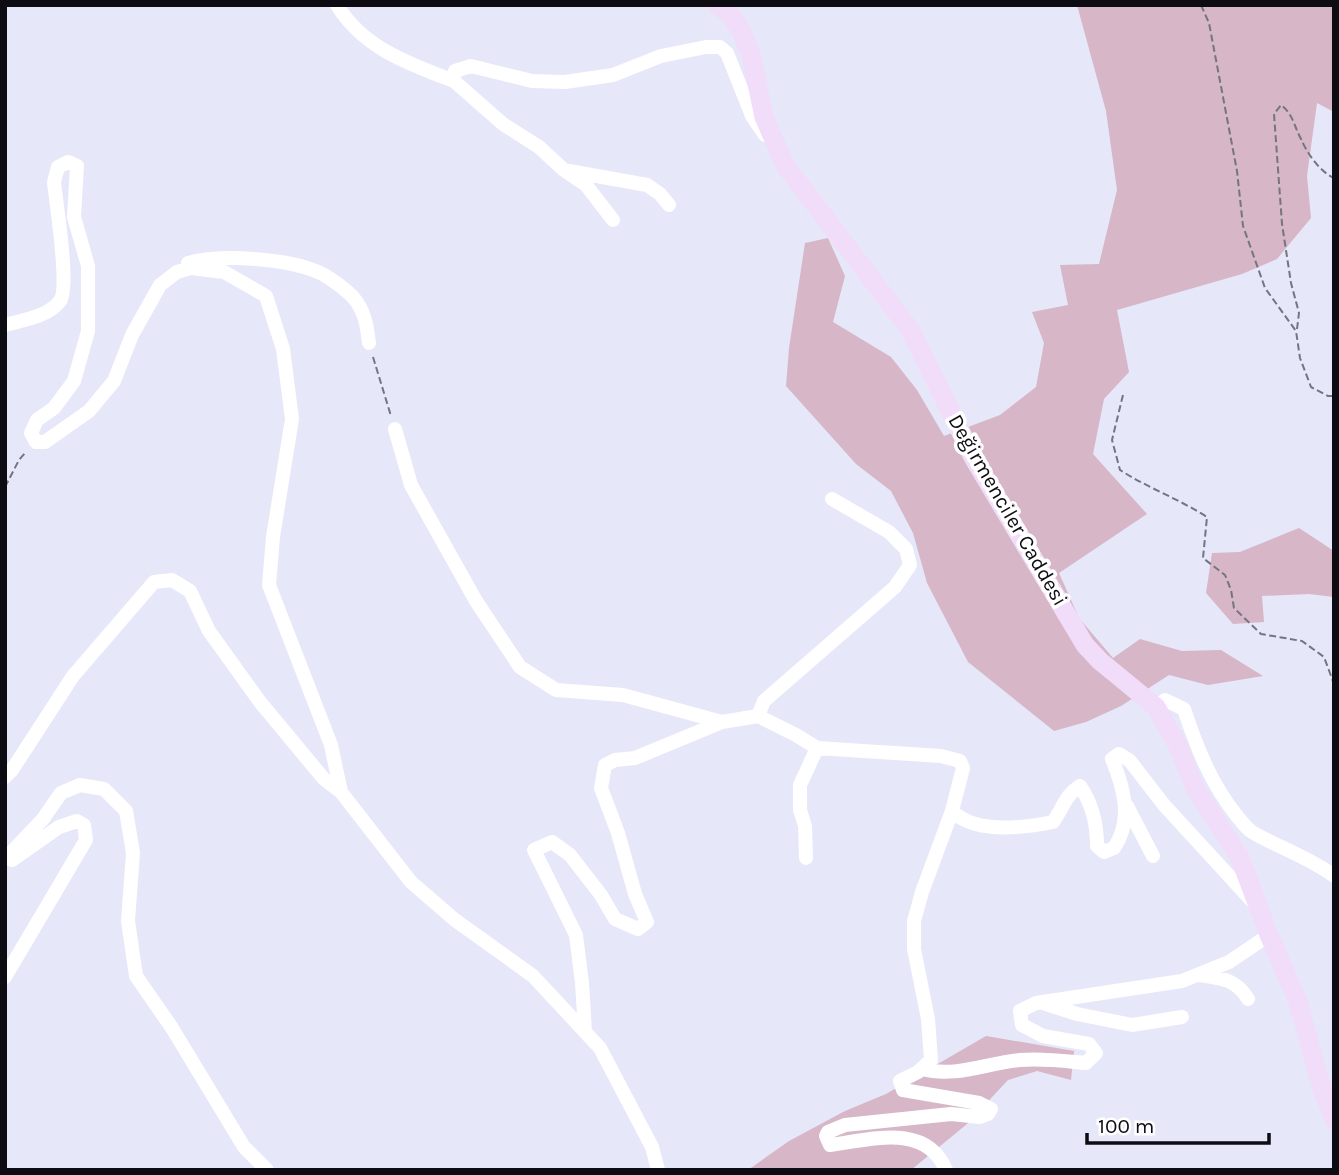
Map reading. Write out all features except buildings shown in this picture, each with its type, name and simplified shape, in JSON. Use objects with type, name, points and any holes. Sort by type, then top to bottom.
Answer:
[{"type":"main road","name":"Değirmenciler Caddesi","points":[[717,5],[729,13],[741,30],[751,55],[764,117],[785,164],[911,331],[974,460],[1085,645],[1100,661],[1156,707],[1178,746],[1195,788],[1240,858],[1298,1002],[1322,1089],[1334,1119]]},
{"type":"street","points":[[337,5],[346,19],[370,43],[413,66],[454,81],[503,124],[539,147],[564,170],[586,185],[613,220]]},
{"type":"street","points":[[454,81],[455,71],[471,66],[532,81],[565,82],[613,75],[661,56],[706,47],[720,47],[727,52],[752,116],[785,164]]},
{"type":"street","points":[[5,325],[43,314],[61,300],[65,282],[54,182],[58,167],[68,162],[77,166],[74,217],[88,266],[88,331],[74,381],[54,408],[37,420],[31,433],[36,442],[45,442],[89,411],[114,381],[132,335],[166,269],[198,260],[239,259],[283,262],[318,272],[353,297],[366,318],[369,343]]},
{"type":"street","points":[[564,170],[647,185],[669,205]]},
{"type":"street","points":[[160,285],[177,272],[191,268],[224,272],[266,296],[283,349],[292,419],[273,537],[269,585],[331,745],[341,792]]},
{"type":"street","points":[[395,429],[411,485],[476,601],[520,667],[556,690],[624,695],[722,722]]},
{"type":"street","points":[[758,716],[764,701],[895,587],[910,565],[906,549],[889,532],[832,499]]},
{"type":"street","points":[[5,777],[73,676],[154,582],[172,580],[191,590],[209,631],[260,702],[324,779],[341,792],[411,882],[454,920],[533,976],[600,1048],[652,1147],[658,1170]]},
{"type":"street","points":[[1156,707],[1165,699],[1184,709],[1200,757],[1222,797],[1249,830],[1292,853],[1314,861],[1334,876]]},
{"type":"street","points":[[585,1032],[576,935],[534,850],[552,842],[557,844],[570,855],[615,919],[638,929],[647,922],[635,894],[618,833],[601,788],[605,765],[615,760],[635,758],[722,722],[758,716],[817,748],[941,756],[960,761],[963,768],[952,811],[922,891],[914,921],[914,949],[928,1019],[930,1060],[922,1069],[900,1081],[903,1090],[979,1103],[991,1108],[988,1114],[979,1117],[951,1114],[845,1125],[828,1132],[826,1136],[830,1145],[887,1138],[913,1138],[937,1154],[946,1170]]},
{"type":"street","points":[[806,858],[800,785],[817,748]]},
{"type":"street","points":[[1153,856],[1125,802],[1112,759],[1119,754],[1130,761],[1164,805],[1260,910]]},
{"type":"street","points":[[5,859],[43,819],[61,793],[80,785],[104,789],[126,811],[133,853],[128,921],[136,976],[172,1028],[244,1147],[267,1170]]},
{"type":"street","points":[[952,811],[959,817],[989,826],[1034,826],[1053,822],[1068,793],[1080,786],[1096,819],[1097,846],[1104,852],[1114,848],[1120,839],[1125,825],[1125,802]]},
{"type":"street","points":[[5,865],[59,827],[77,821],[84,825],[86,840],[5,977]]},
{"type":"street","points":[[922,1069],[937,1073],[975,1070],[1017,1060],[1045,1059],[1086,1063],[1096,1053],[1089,1044],[1043,1036],[1022,1025],[1020,1012],[1041,1002],[1182,981],[1228,962],[1269,935]]},
{"type":"street","points":[[1197,975],[1231,980],[1242,989],[1248,999]]},
{"type":"street","points":[[1041,1002],[1077,1014],[1132,1025],[1182,1017]]},
{"type":"path","points":[[1200,5],[1209,23],[1237,171],[1243,226],[1265,288],[1296,331]]},
{"type":"path","points":[[1334,178],[1325,174],[1301,141],[1290,111],[1281,105],[1273,114],[1282,224],[1291,283],[1299,313],[1296,331],[1300,358],[1311,387],[1328,396],[1334,396]]},
{"type":"path","points":[[369,343],[395,429]]},
{"type":"path","points":[[1123,395],[1112,440],[1121,470],[1147,487],[1183,502],[1207,517],[1203,558],[1225,575],[1234,608],[1261,634],[1301,641],[1324,657],[1334,684]]},
{"type":"path","points":[[5,486],[19,460],[36,442]]},
{"type":"shaded area","points":[[1077,5],[1334,5],[1334,112],[1317,103],[1307,176],[1311,218],[1277,259],[1242,274],[1117,310],[1129,372],[1104,399],[1093,454],[1147,514],[1059,573],[1079,618],[1113,658],[1140,639],[1182,651],[1221,650],[1263,676],[1208,685],[1169,675],[1121,706],[1086,722],[1054,731],[968,662],[927,583],[913,533],[891,491],[856,464],[786,386],[805,243],[828,238],[845,276],[833,322],[891,357],[917,390],[944,436],[1000,415],[1036,387],[1044,343],[1032,312],[1068,305],[1060,265],[1099,264],[1117,190],[1106,111]]},
{"type":"shaded area","points":[[1299,528],[1334,551],[1334,597],[1309,594],[1262,596],[1264,622],[1233,624],[1206,593],[1212,553],[1240,552]]},
{"type":"shaded area","points":[[986,1036],[1074,1051],[1071,1080],[1037,1071],[1008,1080],[967,1124],[911,1170],[748,1170],[789,1141],[845,1111],[886,1094]]}]
